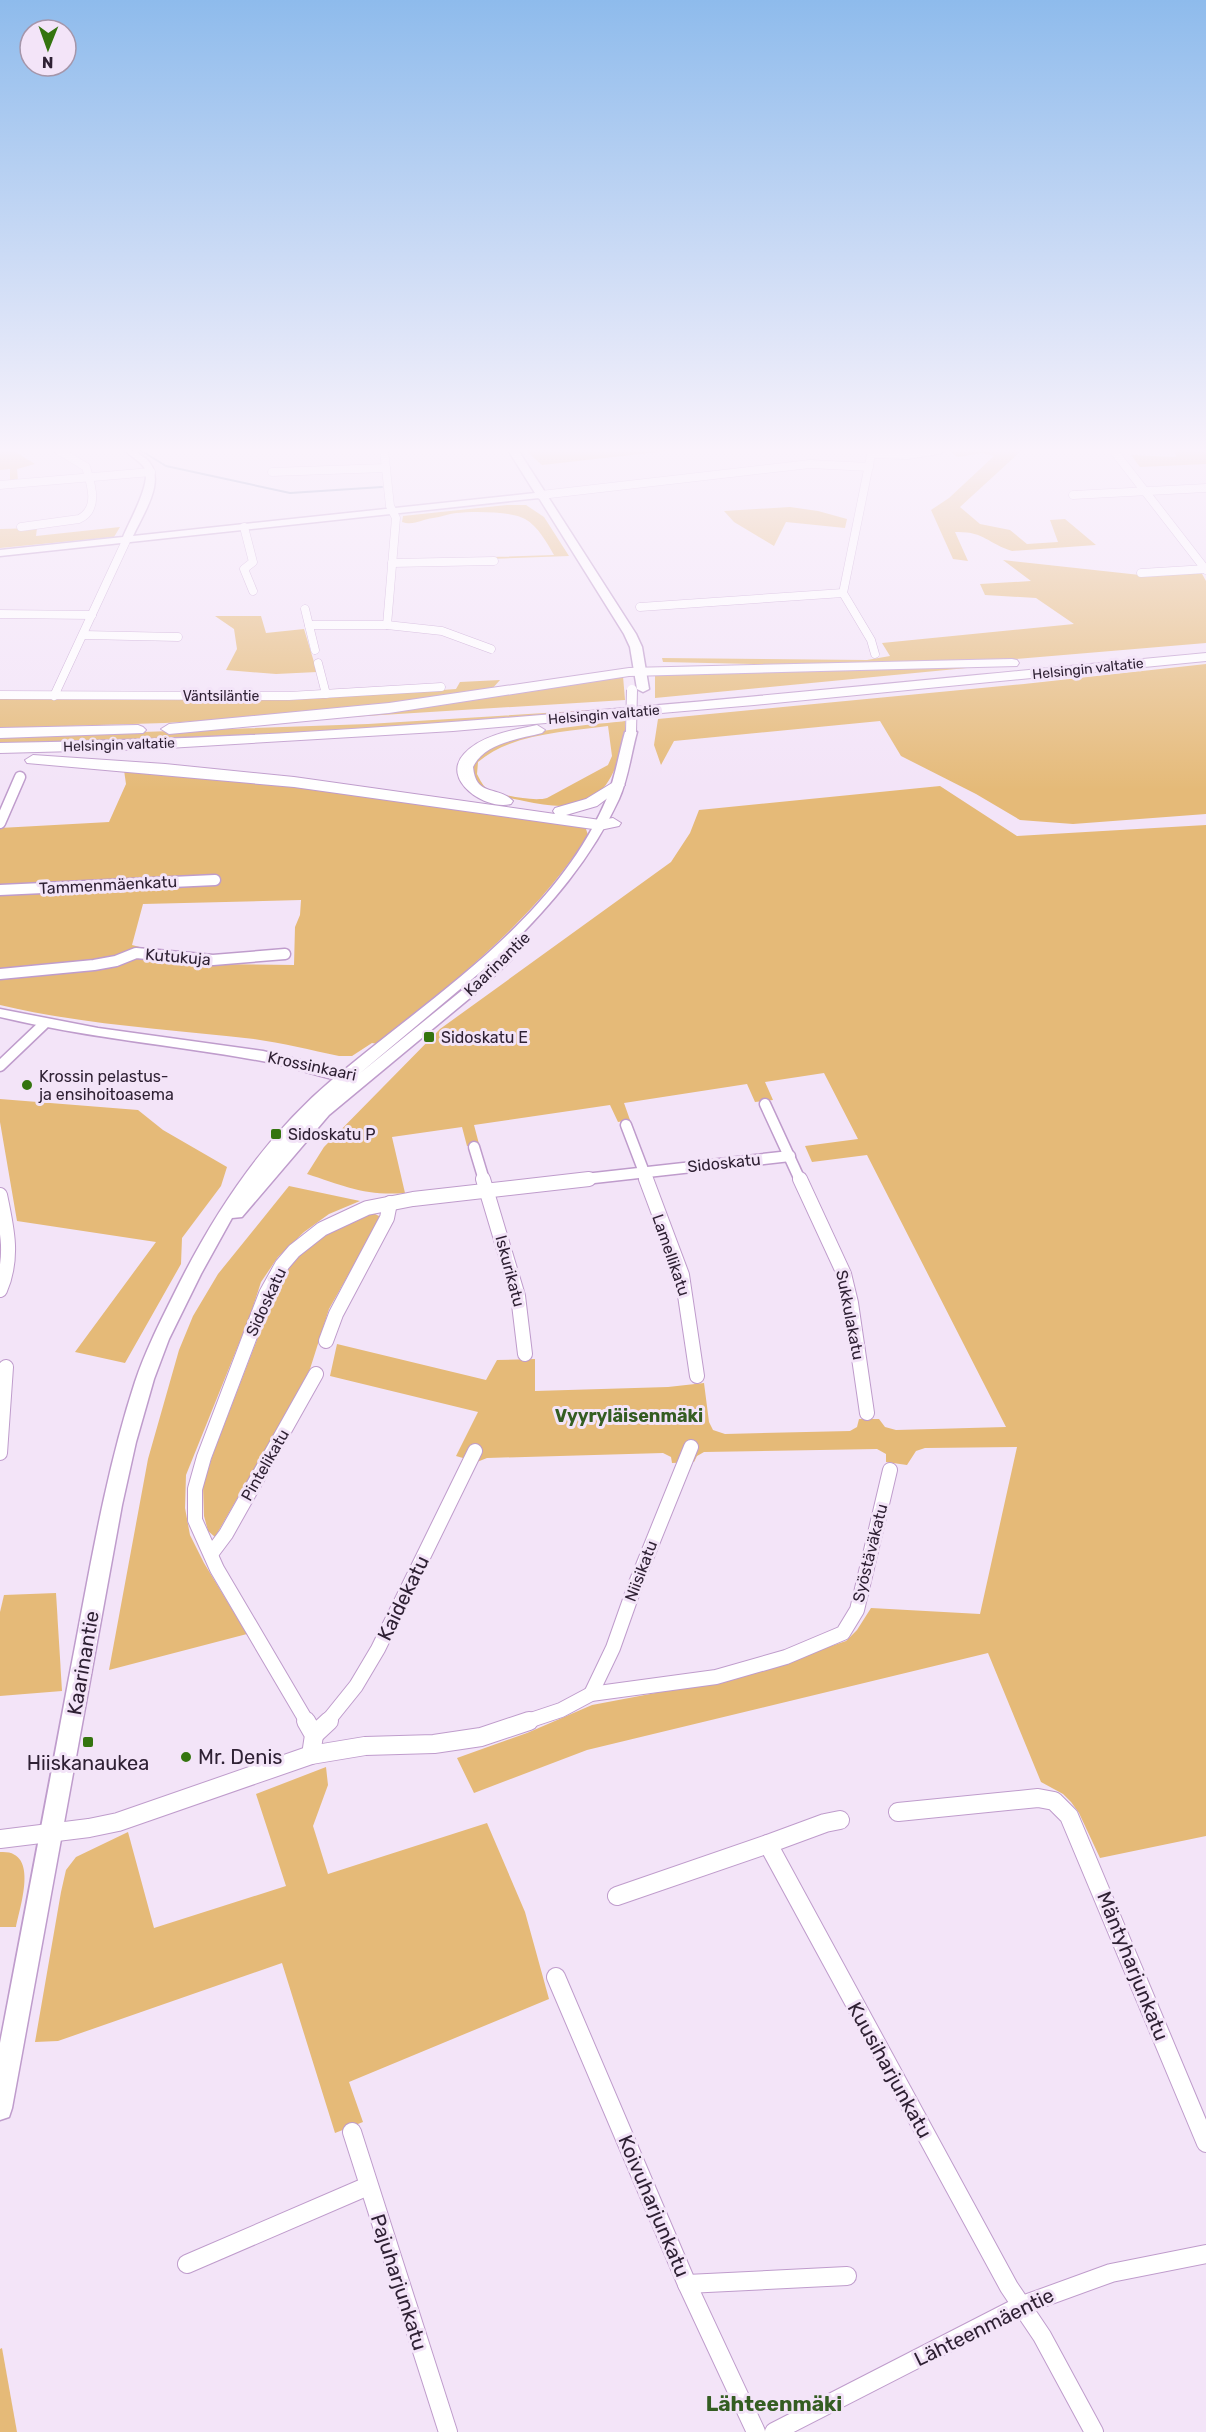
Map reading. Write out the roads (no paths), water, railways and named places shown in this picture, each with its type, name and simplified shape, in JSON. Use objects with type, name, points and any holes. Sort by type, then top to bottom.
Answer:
[{"type":"highway","name":"Helsingin valtatie","points":[[0,734],[366,721],[566,708],[1206,649]]},
{"type":"highway","name":"Helsingin valtatie","points":[[0,748],[108,746],[345,734],[665,710],[1206,657]]},
{"type":"highway","points":[[169,729],[388,708],[636,667],[685,669],[917,667],[1070,661]]},
{"type":"highway","points":[[605,822],[561,811],[516,804],[483,794],[476,790],[466,778],[464,772],[467,761],[483,747],[513,736],[665,710]]},
{"type":"highway","points":[[0,758],[165,769],[294,782],[605,822]]},
{"type":"highway","points":[[561,811],[575,810],[592,804],[617,785]]},
{"type":"main road","name":"Kaarinantie","points":[[0,2108],[112,1505],[131,1425],[157,1347],[198,1264],[285,1154],[354,1074],[513,937],[563,881],[605,822],[635,766],[638,690],[636,667],[623,644],[605,596],[587,563]]},
{"type":"main road","name":"Kaarinantie","points":[[605,822],[636,731]]},
{"type":"main road","name":"Krossinkaari","points":[[0,1013],[44,1024],[122,1035],[153,1042],[271,1057],[354,1074]]},
{"type":"street","points":[[54,696],[116,563]]},
{"type":"street","points":[[251,563],[244,569],[253,591]]},
{"type":"street","points":[[387,625],[392,563]]},
{"type":"street","points":[[849,563],[843,593],[871,640],[875,654]]},
{"type":"street","points":[[1141,573],[1206,570]]},
{"type":"street","points":[[640,607],[843,593]]},
{"type":"street","points":[[306,609],[315,650]]},
{"type":"street","points":[[0,614],[92,615]]},
{"type":"street","points":[[309,625],[387,625],[441,632],[491,649]]},
{"type":"street","points":[[84,635],[178,637]]},
{"type":"street","points":[[318,663],[326,694]]},
{"type":"street","name":"Väntsiläntie","points":[[0,695],[289,696],[441,687]]},
{"type":"street","points":[[0,823],[20,777]]},
{"type":"street","name":"Tammenmäenkatu","points":[[0,890],[215,880]]},
{"type":"street","name":"Kutukuja","points":[[0,974],[94,965],[116,961],[136,953],[213,960],[285,954]]},
{"type":"street","points":[[0,1066],[44,1024]]},
{"type":"street","name":"Sukkulakatu","points":[[765,1104],[844,1275],[851,1303],[867,1413]]},
{"type":"street","name":"Lamellikatu","points":[[626,1125],[682,1275],[697,1376]]},
{"type":"street","name":"Iskurikatu","points":[[474,1148],[518,1296],[525,1354]]},
{"type":"street","name":"Sidoskatu","points":[[314,1734],[217,1569],[195,1520],[194,1504],[199,1472],[273,1279],[294,1251],[322,1229],[352,1213],[390,1203],[790,1156]]},
{"type":"street","points":[[0,1195],[9,1256],[8,1272],[0,1290]]},
{"type":"street","points":[[326,1341],[336,1314],[387,1218],[390,1203]]},
{"type":"street","points":[[0,1453],[6,1367]]},
{"type":"street","name":"Pintelikatu","points":[[211,1554],[226,1534],[316,1374]]},
{"type":"street","name":"Niisikatu","points":[[591,1694],[613,1648],[636,1582],[691,1447]]},
{"type":"street","name":"Kaidekatu","points":[[314,1734],[347,1700],[374,1656],[474,1451]]},
{"type":"street","name":"Syöstäväkatu","points":[[591,1694],[716,1677],[786,1657],[843,1633],[849,1626],[861,1600],[890,1470]]},
{"type":"street","points":[[0,1839],[89,1828],[118,1822],[311,1755],[365,1746],[434,1744],[481,1737],[561,1710],[591,1694]]},
{"type":"street","points":[[311,1755],[314,1734]]},
{"type":"street","name":"Mäntyharjunkatu","points":[[898,1812],[1047,1798],[1061,1805],[1069,1816],[1206,2143]]},
{"type":"street","points":[[617,1896],[840,1820]]},
{"type":"street","name":"Kuusiharjunkatu","points":[[768,1844],[1020,2306],[1041,2336],[1094,2432]]},
{"type":"street","name":"Koivuharjunkatu","points":[[556,1977],[687,2284],[756,2432]]},
{"type":"street","name":"Pajuharjunkatu","points":[[352,2132],[447,2432]]},
{"type":"street","points":[[187,2264],[368,2186]]},
{"type":"street","name":"Lähteenmäentie","points":[[774,2432],[1020,2306],[1111,2273],[1206,2254]]},
{"type":"street","points":[[687,2284],[847,2276]]},
{"type":"place","name":"Sidoskatu E","points":[[429,1037]]},
{"type":"place","name":"Krossin pelastus- ja ensihoitoasema","points":[[27,1085]]},
{"type":"place","name":"Sidoskatu P","points":[[276,1134]]},
{"type":"place","name":"Hiiskanaukea","points":[[88,1742]]},
{"type":"place","name":"Mr. Denis","points":[[186,1757]]},
{"type":"district","name":"Vyyryläisenmäki","points":[[629,1416]]},
{"type":"district","name":"Lähteenmäki","points":[[774,2403]]}]
